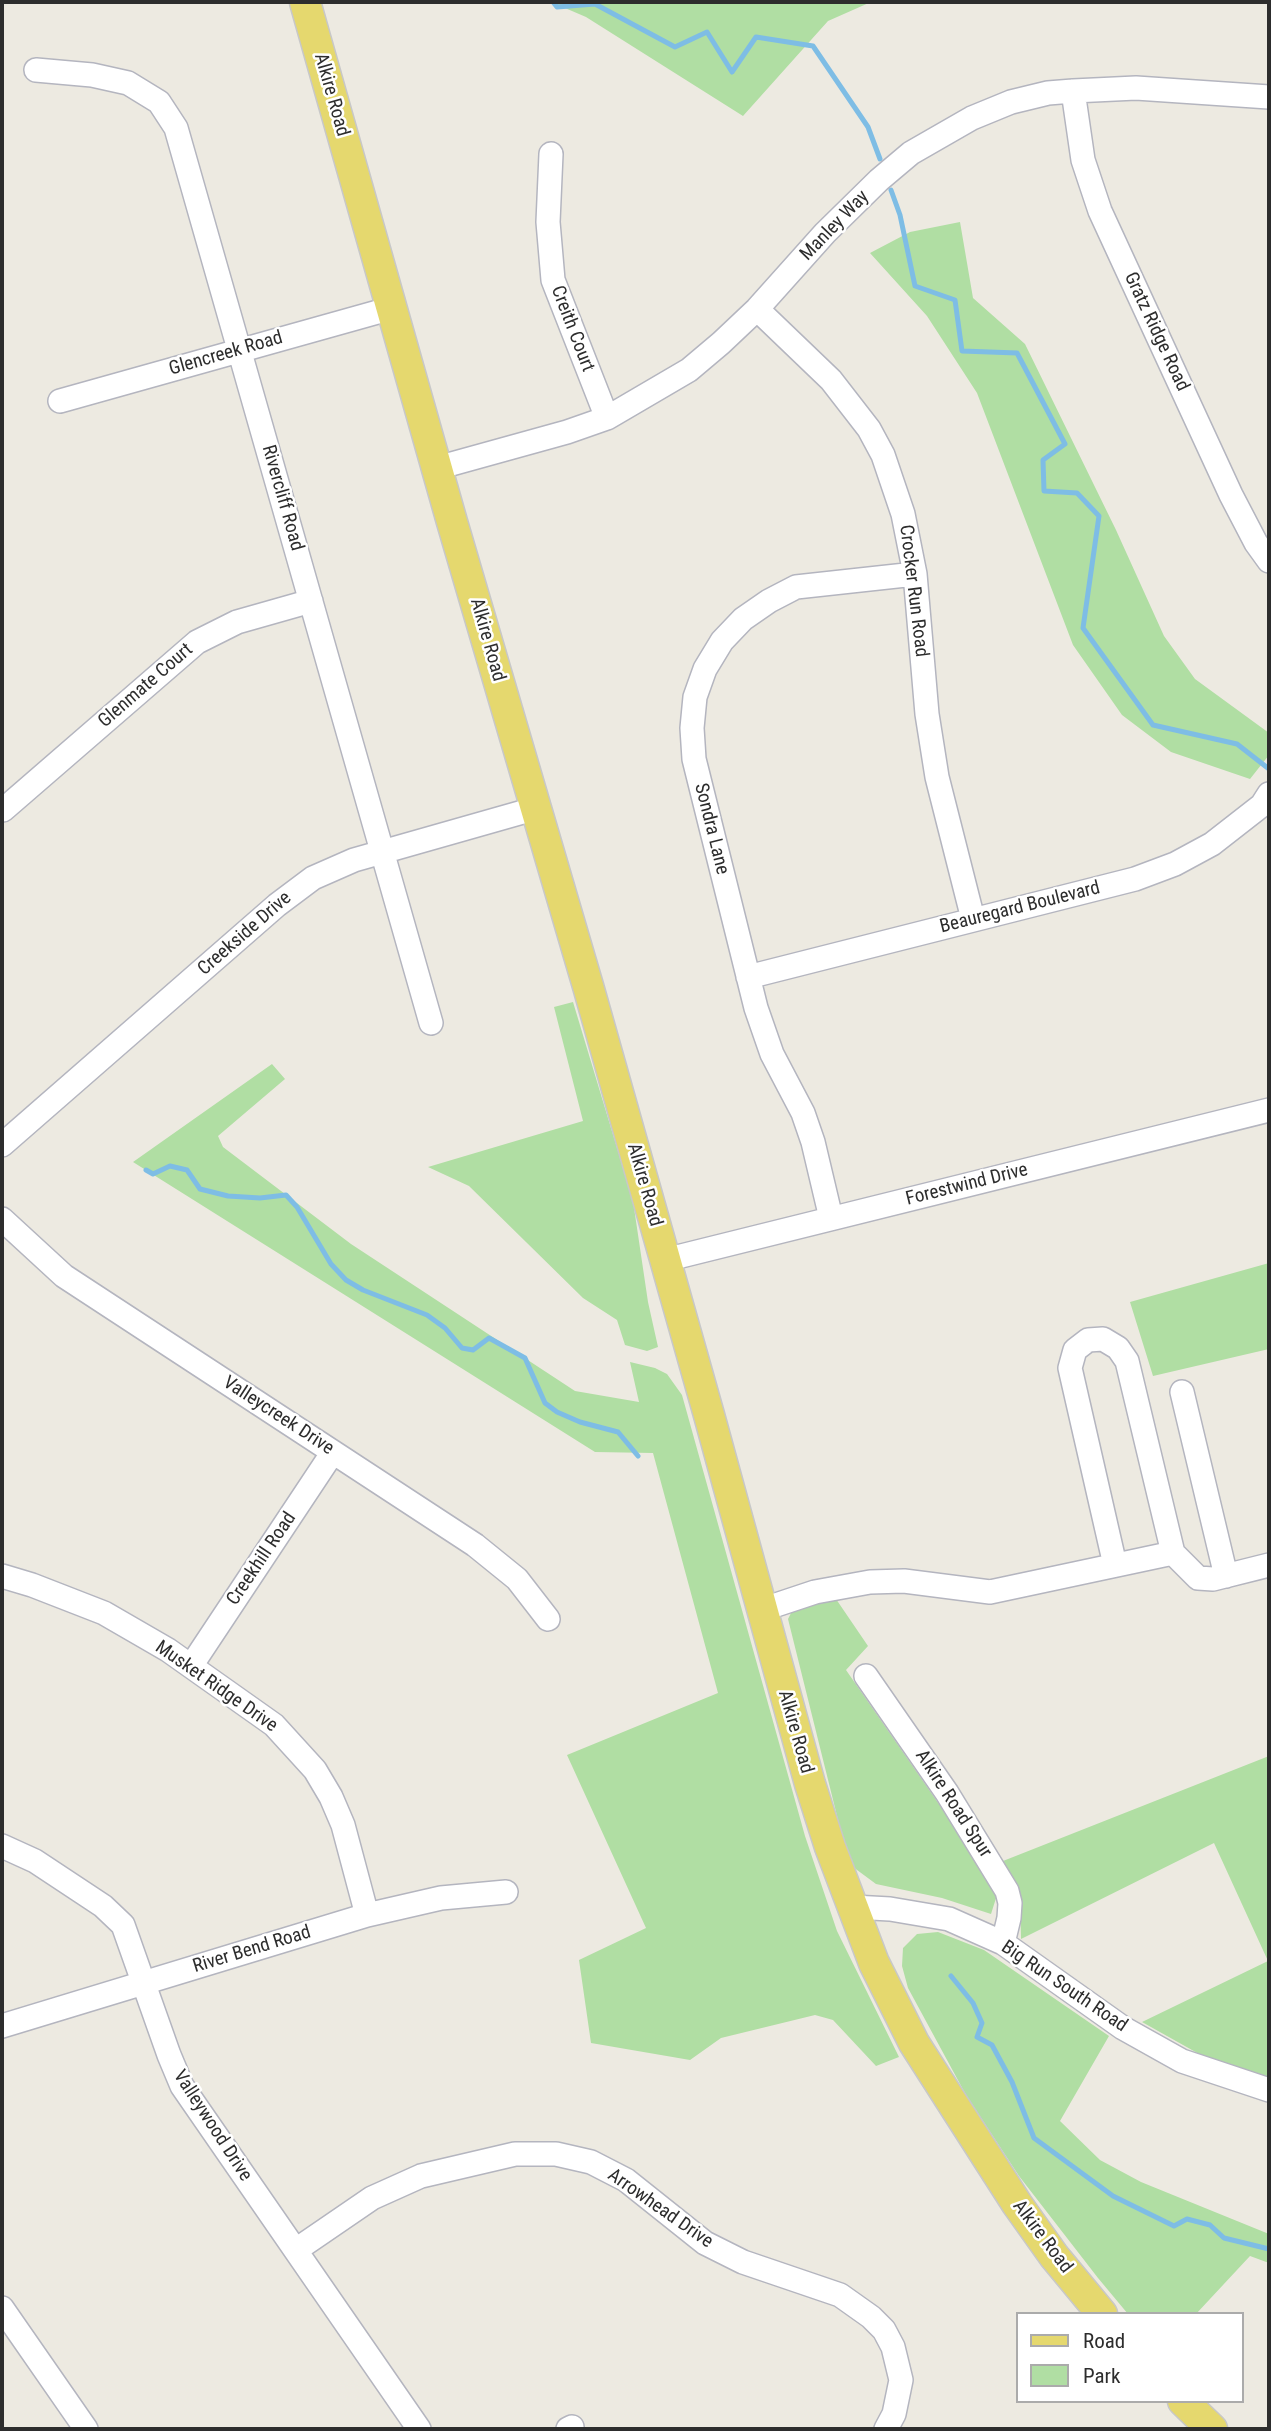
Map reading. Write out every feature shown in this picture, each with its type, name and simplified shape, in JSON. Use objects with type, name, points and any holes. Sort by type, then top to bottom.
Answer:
[{"type":"main road","name":"Alkire Road","points":[[305,2],[537,808],[810,1784],[830,1847],[874,1963],[914,2043],[1017,2204],[1054,2256],[1100,2312]]},
{"type":"main road","points":[[1185,2403],[1212,2429]]},
{"type":"street","name":"Rivercliff Road","points":[[36,70],[92,75],[128,83],[159,103],[176,128],[430,1023]]},
{"type":"street","name":"Manley Way","points":[[437,468],[567,432],[607,418],[689,370],[757,309],[825,233],[879,180],[911,153],[972,118],[1011,102],[1048,93],[1073,91],[1136,88],[1269,97]]},
{"type":"street","name":"Gratz Ridge Road","points":[[1073,91],[1083,160],[1100,211],[1231,495],[1256,544],[1269,561]]},
{"type":"street","name":"Creith Court","points":[[551,154],[548,222],[553,280],[607,418]]},
{"type":"street","name":"Glencreek Road","points":[[60,401],[392,308]]},
{"type":"street","name":"Crocker Run Road","points":[[757,309],[831,380],[869,429],[883,455],[903,514],[915,574],[927,713],[937,778],[973,919]]},
{"type":"street","name":"Sondra Lane","points":[[831,1218],[810,1132],[789,1083],[772,1054],[756,1008],[694,759],[692,728],[695,697],[705,669],[722,641],[743,619],[769,601],[796,587],[915,574]]},
{"type":"street","name":"Glenmate Court","points":[[3,810],[197,642],[237,622],[311,601]]},
{"type":"street","name":"Beauregard Boulevard","points":[[748,976],[1135,879],[1175,864],[1212,844],[1262,805],[1269,794]]},
{"type":"street","name":"Creekside Drive","points":[[2,1145],[302,886],[326,871],[354,860],[537,808]]},
{"type":"street","name":"Forestwind Drive","points":[[665,1260],[1269,1110]]},
{"type":"street","name":"Valleycreek Drive","points":[[2,1219],[64,1276],[475,1545],[517,1579],[548,1619]]},
{"type":"street","points":[[1115,1565],[1070,1368],[1075,1350],[1088,1340],[1103,1339],[1118,1348],[1127,1361],[1173,1553],[1198,1578],[1213,1579],[1269,1565]]},
{"type":"street","points":[[1182,1392],[1226,1576]]},
{"type":"street","name":"Creekhill Road","points":[[191,1666],[333,1452]]},
{"type":"street","points":[[761,1610],[815,1592],[870,1582],[904,1581],[990,1592],[1173,1553]]},
{"type":"street","name":"Musket Ridge Drive","points":[[2,1576],[33,1585],[104,1613],[191,1666],[274,1725],[315,1770],[331,1797],[343,1825],[367,1915]]},
{"type":"street","name":"Alkire Road Spur","points":[[866,1676],[947,1793],[1007,1891],[1010,1903],[1009,1918],[1003,1943]]},
{"type":"street","name":"Valleywood Drive","points":[[2,1846],[34,1861],[103,1906],[123,1925],[134,1951],[142,1983],[182,2086],[419,2429]]},
{"type":"street","name":"River Bend Road","points":[[2,2026],[367,1915],[441,1898],[506,1892]]},
{"type":"street","name":"Big Run South Road","points":[[853,1907],[890,1909],[949,1919],[1003,1943],[1123,2028],[1182,2061],[1269,2090]]},
{"type":"street","name":"Arrowhead Drive","points":[[296,2250],[372,2198],[421,2176],[515,2154],[556,2154],[591,2162],[626,2180],[705,2243],[743,2262],[849,2300],[871,2316],[884,2330],[893,2347],[901,2380],[894,2414],[886,2429]]},
{"type":"street","points":[[2,2308],[86,2429]]},
{"type":"green space","points":[[551,2],[871,2],[828,21],[743,116],[586,17]]},
{"type":"green space","points":[[960,222],[973,298],[1025,344],[1116,530],[1164,636],[1195,679],[1269,733],[1269,755],[1250,779],[1171,752],[1122,715],[1073,645],[977,393],[927,316],[870,253],[910,232]]},
{"type":"green space","points":[[573,1002],[633,1201],[648,1302],[658,1347],[647,1351],[625,1345],[617,1320],[583,1298],[469,1186],[428,1167],[583,1121],[554,1007]]},
{"type":"green space","points":[[272,1064],[285,1079],[218,1136],[223,1147],[351,1244],[575,1391],[639,1402],[630,1362],[667,1374],[682,1395],[805,1836],[837,1931],[899,2057],[876,2066],[833,2020],[815,2015],[721,2038],[690,2060],[591,2043],[579,1960],[646,1928],[567,1755],[718,1693],[653,1453],[595,1452],[133,1162]]},
{"type":"green space","points":[[1269,1263],[1269,1349],[1153,1376],[1130,1302]]},
{"type":"green space","points":[[836,1599],[868,1646],[846,1670],[984,1869],[997,1895],[991,1914],[942,1898],[876,1884],[853,1867],[845,1848],[788,1619],[793,1609]]},
{"type":"green space","points":[[1269,1756],[1269,2080],[1217,2064],[1142,2022],[1268,1961],[1214,1843],[1021,1939],[1020,1893],[1003,1861]]},
{"type":"green space","points":[[938,1932],[984,1950],[1109,2036],[1060,2121],[1100,2160],[1141,2182],[1269,2234],[1269,2263],[1250,2256],[1198,2312],[1126,2312],[1019,2176],[966,2095],[908,1988],[902,1966],[903,1948],[917,1934]]},
{"type":"waterway","points":[[553,2],[557,7],[595,4],[675,47],[707,32],[732,72],[756,37],[813,46],[868,127],[880,159]]},
{"type":"waterway","points":[[891,190],[900,215],[915,286],[955,300],[962,351],[1017,353],[1065,444],[1043,460],[1044,491],[1077,493],[1099,516],[1083,628],[1153,725],[1237,744],[1269,769]]},
{"type":"waterway","points":[[146,1170],[153,1174],[170,1166],[187,1170],[200,1189],[228,1196],[260,1198],[286,1195],[297,1207],[331,1264],[346,1280],[363,1290],[427,1315],[445,1328],[462,1348],[473,1350],[489,1338],[525,1358],[545,1403],[557,1412],[580,1422],[618,1432],[638,1456]]},
{"type":"waterway","points":[[951,1976],[973,2003],[982,2023],[977,2037],[992,2045],[1012,2082],[1034,2138],[1113,2196],[1174,2226],[1187,2219],[1210,2225],[1224,2238],[1269,2249]]}]
